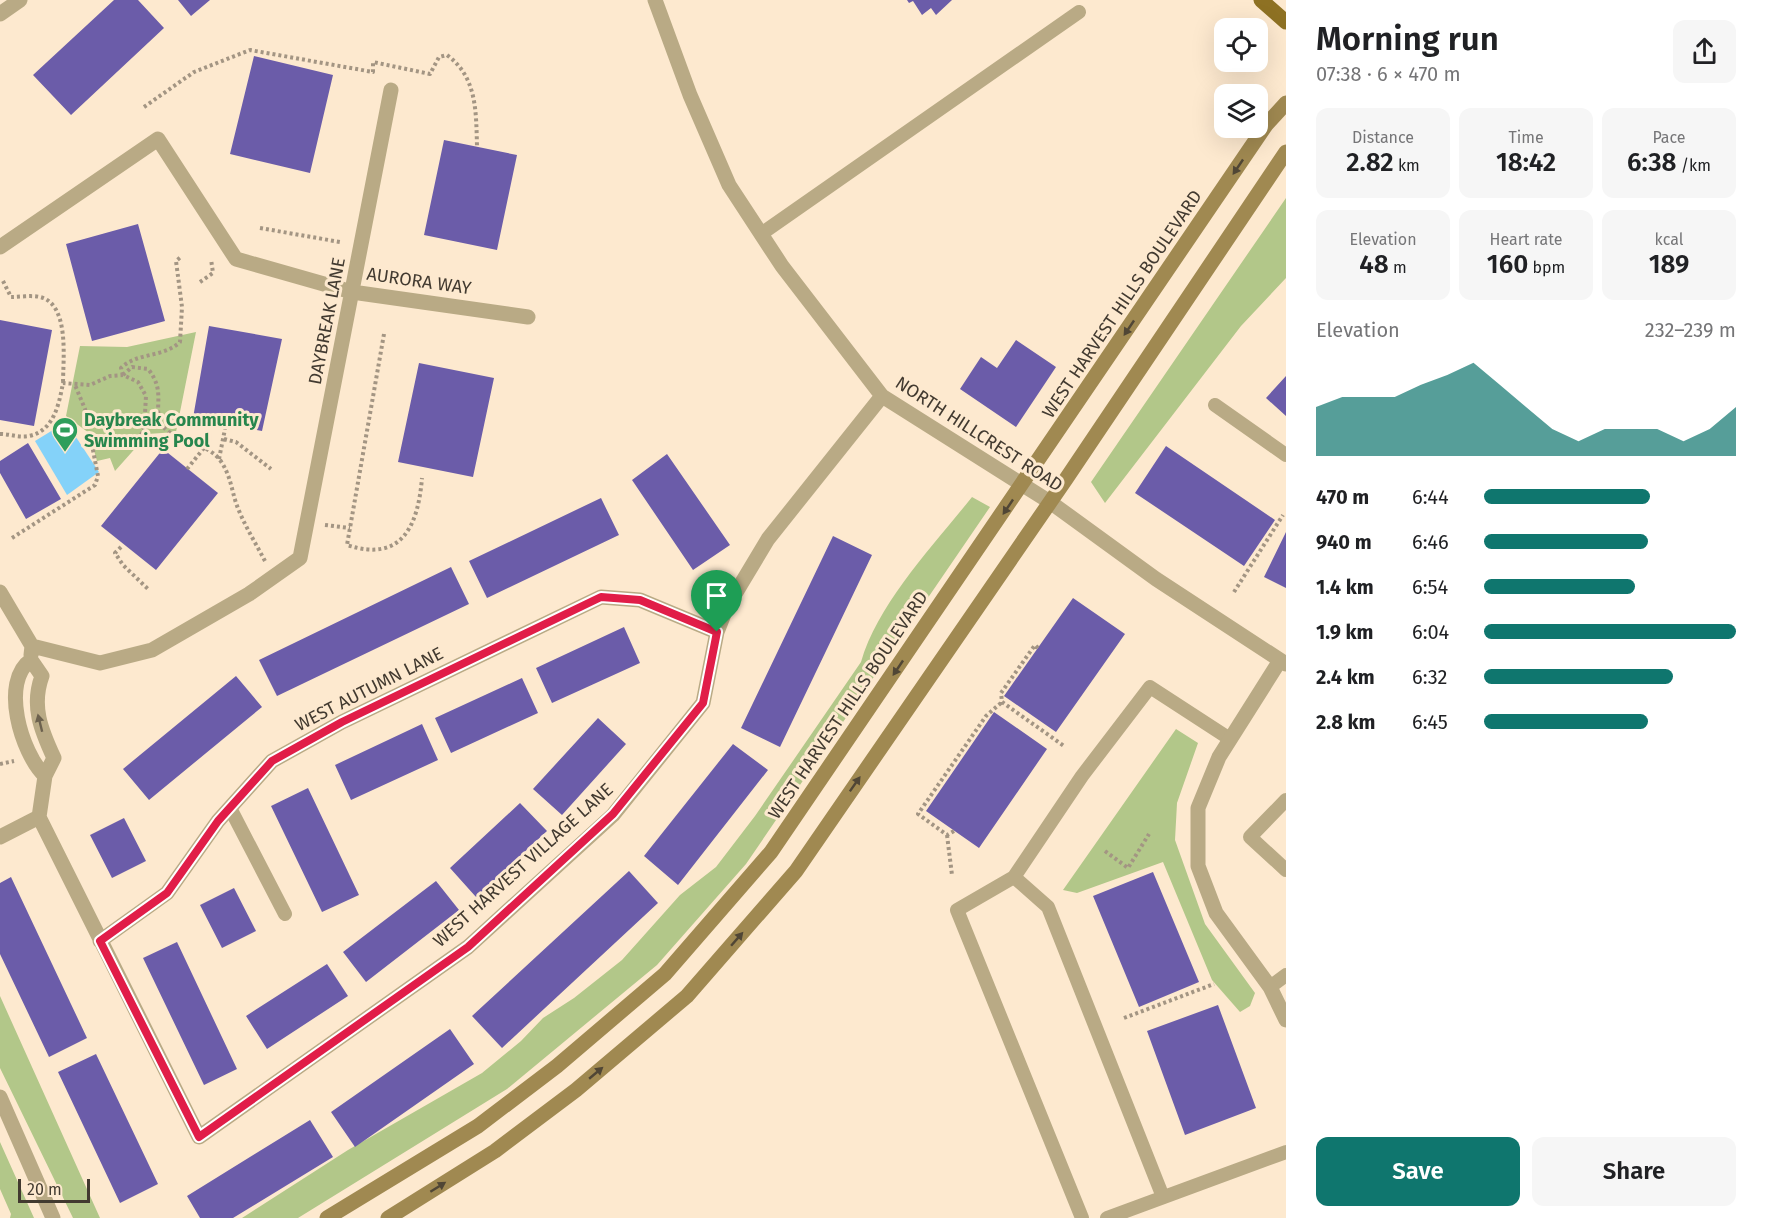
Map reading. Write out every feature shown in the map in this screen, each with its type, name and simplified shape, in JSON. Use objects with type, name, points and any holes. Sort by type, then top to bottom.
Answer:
[{"type":"main road","points":[[1261,0],[1286,22]]},
{"type":"street","points":[[0,14],[20,0]]},
{"type":"street","name":"NORTH HILLCREST ROAD","points":[[655,0],[690,95],[729,185],[782,266],[882,396],[1050,502],[1156,579],[1283,663]]},
{"type":"street","name":"DAYBREAK LANE","points":[[31,653],[100,663],[152,650],[249,594],[300,558],[391,90]]},
{"type":"street","name":"WEST HARVEST HILLS BOULEVARD","points":[[327,1218],[478,1126],[557,1066],[665,974],[771,852],[1266,125],[1286,103]]},
{"type":"street","name":"AURORA WAY","points":[[0,247],[158,140],[236,259],[352,292],[528,317]]},
{"type":"street","points":[[388,1218],[495,1151],[576,1090],[687,996],[796,871],[1050,502],[1286,152]]},
{"type":"street","name":"WEST HARVEST VILLAGE LANE","points":[[100,941],[199,1137],[468,947],[613,814],[703,703],[717,632],[726,609],[768,539],[882,396]]},
{"type":"street","points":[[0,592],[42,675],[36,693],[37,710],[40,727],[54,758],[45,776],[39,817],[100,941]]},
{"type":"street","name":"WEST AUTUMN LANE","points":[[100,941],[167,893],[230,808],[272,761],[342,722],[601,597],[640,600],[717,632]]},
{"type":"street","points":[[31,653],[20,666],[11,686],[18,730],[32,764],[45,776]]},
{"type":"street","points":[[1283,663],[1219,757],[1198,808],[1198,866],[1216,913],[1270,987],[1286,1020]]},
{"type":"street","points":[[0,837],[39,817]]},
{"type":"street","points":[[0,1097],[53,1218]]},
{"type":"lane","points":[[761,234],[1079,12]]},
{"type":"lane","points":[[1215,405],[1286,455]]},
{"type":"lane","points":[[1082,1218],[957,910],[1014,878],[1082,776],[1150,687],[1230,739]]},
{"type":"lane","points":[[1286,800],[1250,837],[1286,870]]},
{"type":"lane","points":[[230,808],[285,914]]},
{"type":"lane","points":[[1014,878],[1048,907],[1163,1197]]},
{"type":"lane","points":[[1270,987],[1286,975]]},
{"type":"lane","points":[[1107,1218],[1286,1152]]},
{"type":"path","points":[[144,107],[194,72],[250,50]]},
{"type":"path","points":[[260,228],[340,242]]},
{"type":"path","points":[[123,375],[121,369],[131,359],[165,351],[180,342],[182,307],[176,261],[182,256]]},
{"type":"path","points":[[200,282],[213,273],[211,259]]},
{"type":"path","points":[[0,434],[30,436],[44,429],[54,418],[63,383],[63,334],[57,312],[50,301],[39,297],[11,297],[3,281]]},
{"type":"path","points":[[384,334],[347,545],[366,551],[382,551],[396,544],[409,530],[418,512],[422,478]]},
{"type":"path","points":[[123,375],[132,367],[148,369],[158,380],[160,422],[168,432],[190,440],[219,459],[228,473],[236,502],[265,561]]},
{"type":"path","points":[[63,383],[90,385],[110,376],[123,375],[138,382],[146,396],[144,430],[139,438]]},
{"type":"path","points":[[12,538],[95,485],[98,476],[85,409],[75,384]]},
{"type":"path","points":[[219,459],[225,429]]},
{"type":"path","points":[[224,440],[236,442],[271,469]]},
{"type":"path","points":[[187,469],[204,448]]},
{"type":"path","points":[[1234,592],[1283,516]]},
{"type":"path","points":[[121,547],[115,553],[123,565],[149,590]]},
{"type":"path","points":[[1038,648],[1035,645],[1001,693],[1002,702],[1064,746]]},
{"type":"path","points":[[952,875],[947,835],[918,814],[986,716],[1002,702]]},
{"type":"path","points":[[947,835],[954,831]]},
{"type":"path","points":[[1105,850],[1128,868],[1149,834]]},
{"type":"path","points":[[1124,1018],[1214,984]]},
{"type":"green space","points":[[1286,198],[1286,278],[1241,326],[1105,503],[1091,482]]},
{"type":"green space","points":[[196,332],[176,432],[148,434],[115,471],[110,458],[97,461],[89,433],[66,416],[80,346],[127,347]]},
{"type":"green space","points":[[972,497],[990,507],[746,864],[657,965],[507,1089],[298,1218],[242,1218],[348,1150],[482,1073],[521,1041],[543,1018],[574,998],[622,960],[680,895],[716,867],[755,816],[861,662],[869,640],[893,597]]},
{"type":"green space","points":[[1176,729],[1198,743],[1177,803],[1175,840],[1205,924],[1255,993],[1250,1006],[1240,1012],[1212,980],[1163,862],[1077,893],[1063,890]]},
{"type":"green space","points":[[0,996],[100,1218],[73,1218],[0,1068]]},
{"type":"green space","points":[[0,1142],[34,1218],[10,1218],[11,1214],[0,1189]]},
{"type":"water","name":"Daybreak Community Swimming Pool","points":[[66,422],[99,472],[67,495],[35,441]]},
{"type":"building","points":[[114,0],[138,0],[164,28],[71,115],[33,75]]},
{"type":"building","points":[[178,0],[210,0],[191,16]]},
{"type":"building","points":[[907,0],[952,0],[936,15],[931,8],[922,15],[913,1],[909,3]]},
{"type":"building","points":[[254,56],[333,75],[310,173],[230,154]]},
{"type":"building","points":[[444,140],[517,155],[497,250],[424,235]]},
{"type":"building","points":[[138,224],[165,321],[92,341],[66,244]]},
{"type":"building","points":[[0,320],[52,330],[34,426],[0,420]]},
{"type":"building","points":[[209,326],[282,339],[262,431],[193,418]]},
{"type":"building","points":[[1016,340],[1056,367],[1016,427],[960,389],[981,357],[997,368]]},
{"type":"building","points":[[419,363],[494,378],[473,477],[398,462]]},
{"type":"building","points":[[1286,376],[1286,416],[1266,398]]},
{"type":"building","points":[[28,443],[61,499],[26,519],[0,473],[0,461]]},
{"type":"building","points":[[1166,446],[1275,520],[1244,566],[1135,493]]},
{"type":"building","points":[[163,449],[218,493],[156,570],[101,526]]},
{"type":"building","points":[[667,454],[730,545],[693,570],[632,480]]},
{"type":"building","points":[[601,498],[619,535],[487,598],[469,561]]},
{"type":"building","points":[[1286,532],[1286,588],[1264,577]]},
{"type":"building","points":[[833,536],[872,555],[780,747],[741,728]]},
{"type":"building","points":[[451,567],[469,604],[277,696],[259,660]]},
{"type":"building","points":[[1073,598],[1125,634],[1056,732],[1004,696]]},
{"type":"building","points":[[624,627],[640,663],[552,703],[536,668]]},
{"type":"building","points":[[236,676],[262,707],[149,800],[123,769]]},
{"type":"building","points":[[522,678],[538,713],[451,753],[435,718]]},
{"type":"building","points":[[994,712],[1047,749],[979,848],[926,811]]},
{"type":"building","points":[[598,718],[626,744],[562,815],[533,789]]},
{"type":"building","points":[[422,724],[438,760],[351,800],[335,765]]},
{"type":"building","points":[[733,744],[768,770],[678,885],[644,856]]},
{"type":"building","points":[[308,788],[359,895],[322,912],[271,806]]},
{"type":"building","points":[[520,803],[547,831],[476,897],[450,868]]},
{"type":"building","points":[[124,818],[146,861],[112,878],[90,835]]},
{"type":"building","points":[[629,871],[658,903],[502,1048],[472,1016]]},
{"type":"building","points":[[1153,872],[1199,982],[1139,1007],[1093,896]]},
{"type":"building","points":[[11,877],[87,1038],[49,1057],[0,954],[0,883]]},
{"type":"building","points":[[436,881],[459,910],[366,982],[343,952]]},
{"type":"building","points":[[234,888],[256,931],[222,948],[200,905]]},
{"type":"building","points":[[177,942],[237,1069],[204,1085],[143,958]]},
{"type":"building","points":[[327,964],[348,996],[267,1049],[246,1016]]},
{"type":"building","points":[[1218,1005],[1256,1108],[1185,1135],[1147,1031]]},
{"type":"building","points":[[450,1029],[474,1064],[355,1147],[331,1112]]},
{"type":"building","points":[[96,1054],[158,1184],[120,1203],[58,1072]]},
{"type":"building","points":[[310,1120],[333,1157],[233,1218],[200,1218],[187,1196]]},
{"type":"place","name":"Daybreak Community Swimming Pool","points":[[65,453]]},
{"type":"route","points":[[601,597],[640,600],[717,632],[703,703],[613,814],[468,947],[199,1137],[100,941],[167,893],[218,821],[272,761],[342,722],[601,597]]}]
